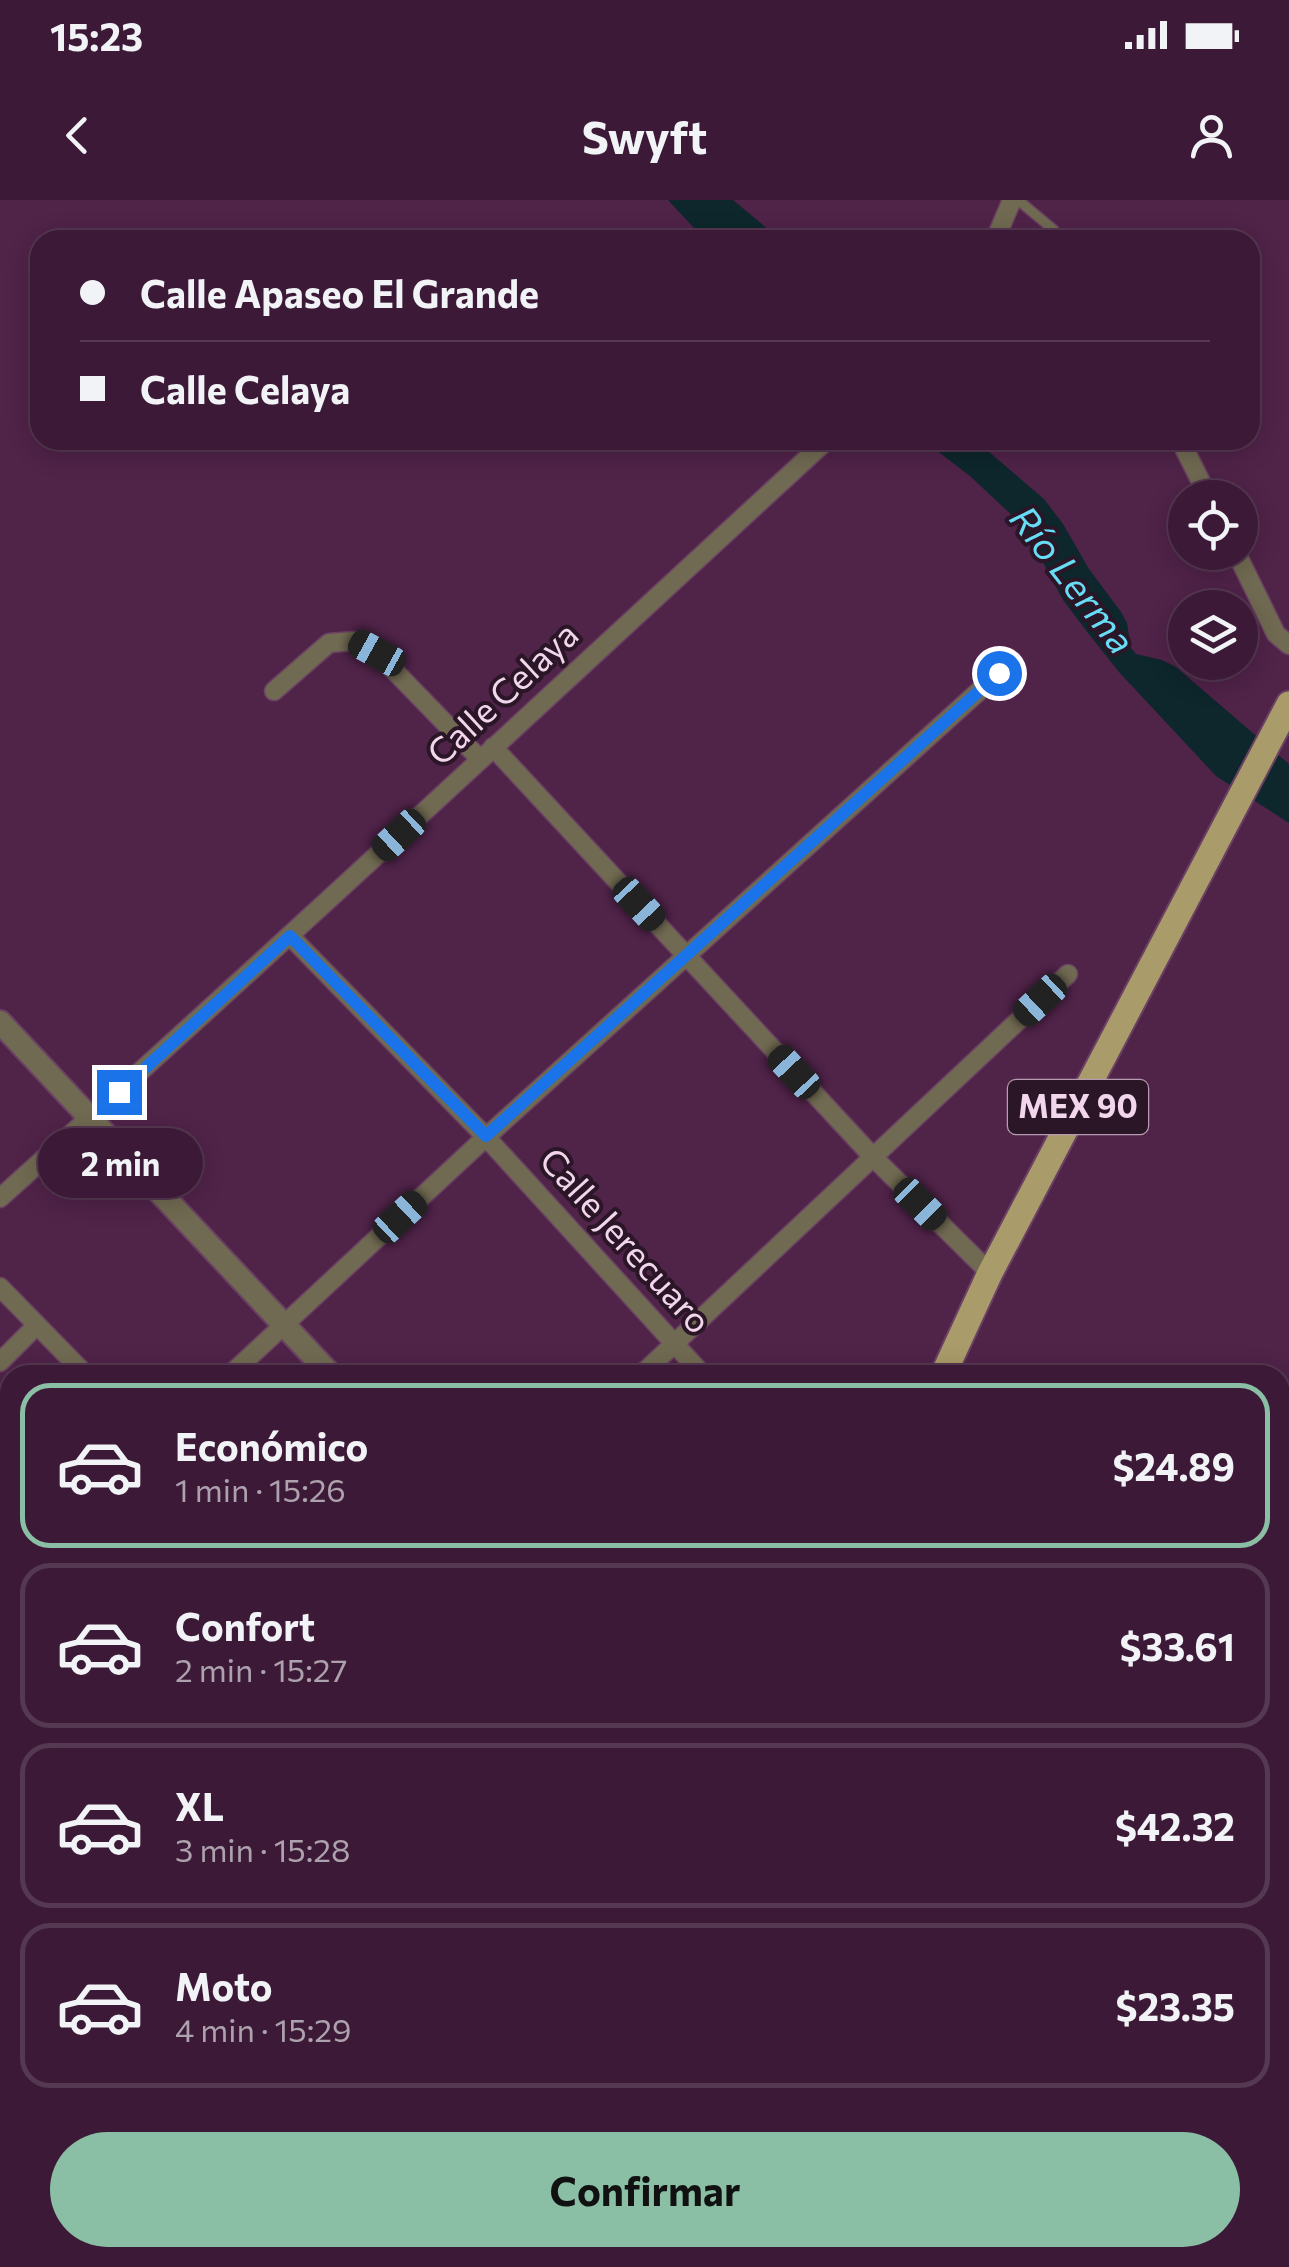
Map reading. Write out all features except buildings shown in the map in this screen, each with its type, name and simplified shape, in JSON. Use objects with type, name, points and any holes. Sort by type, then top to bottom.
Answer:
[{"type":"main road","name":"MEX 90","points":[[947,1365],[990,1273],[1289,704]]},
{"type":"street","points":[[1000,230],[1015,200]]},
{"type":"street","name":"Calle Celaya","points":[[0,1198],[816,450]]},
{"type":"street","points":[[1185,450],[1200,480]]},
{"type":"street","points":[[1245,570],[1276,634],[1289,644]]},
{"type":"street","points":[[274,691],[328,644],[354,641],[377,653],[486,753],[687,957],[874,1158],[990,1273]]},
{"type":"street","points":[[241,1365],[486,1136],[999,673]]},
{"type":"street","name":"Calle Jerecuaro","points":[[290,936],[486,1136],[694,1365]]},
{"type":"street","points":[[652,1365],[1068,974]]},
{"type":"street","points":[[0,1022],[323,1365]]},
{"type":"street","points":[[0,1287],[76,1365]]},
{"type":"street","points":[[0,1362],[37,1325]]},
{"type":"lane","points":[[1015,200],[1054,230]]},
{"type":"water","points":[[668,200],[733,200],[769,230],[696,230]]},
{"type":"water","name":"Río Lerma","points":[[936,450],[987,450],[1044,499],[1121,612],[1136,654],[1168,663],[1168,680],[1191,680],[1289,764],[1289,823],[1216,776],[1119,672],[1063,600],[1017,520]]},
{"type":"route","points":[[119,1092],[290,936],[486,1136],[999,673]]}]
